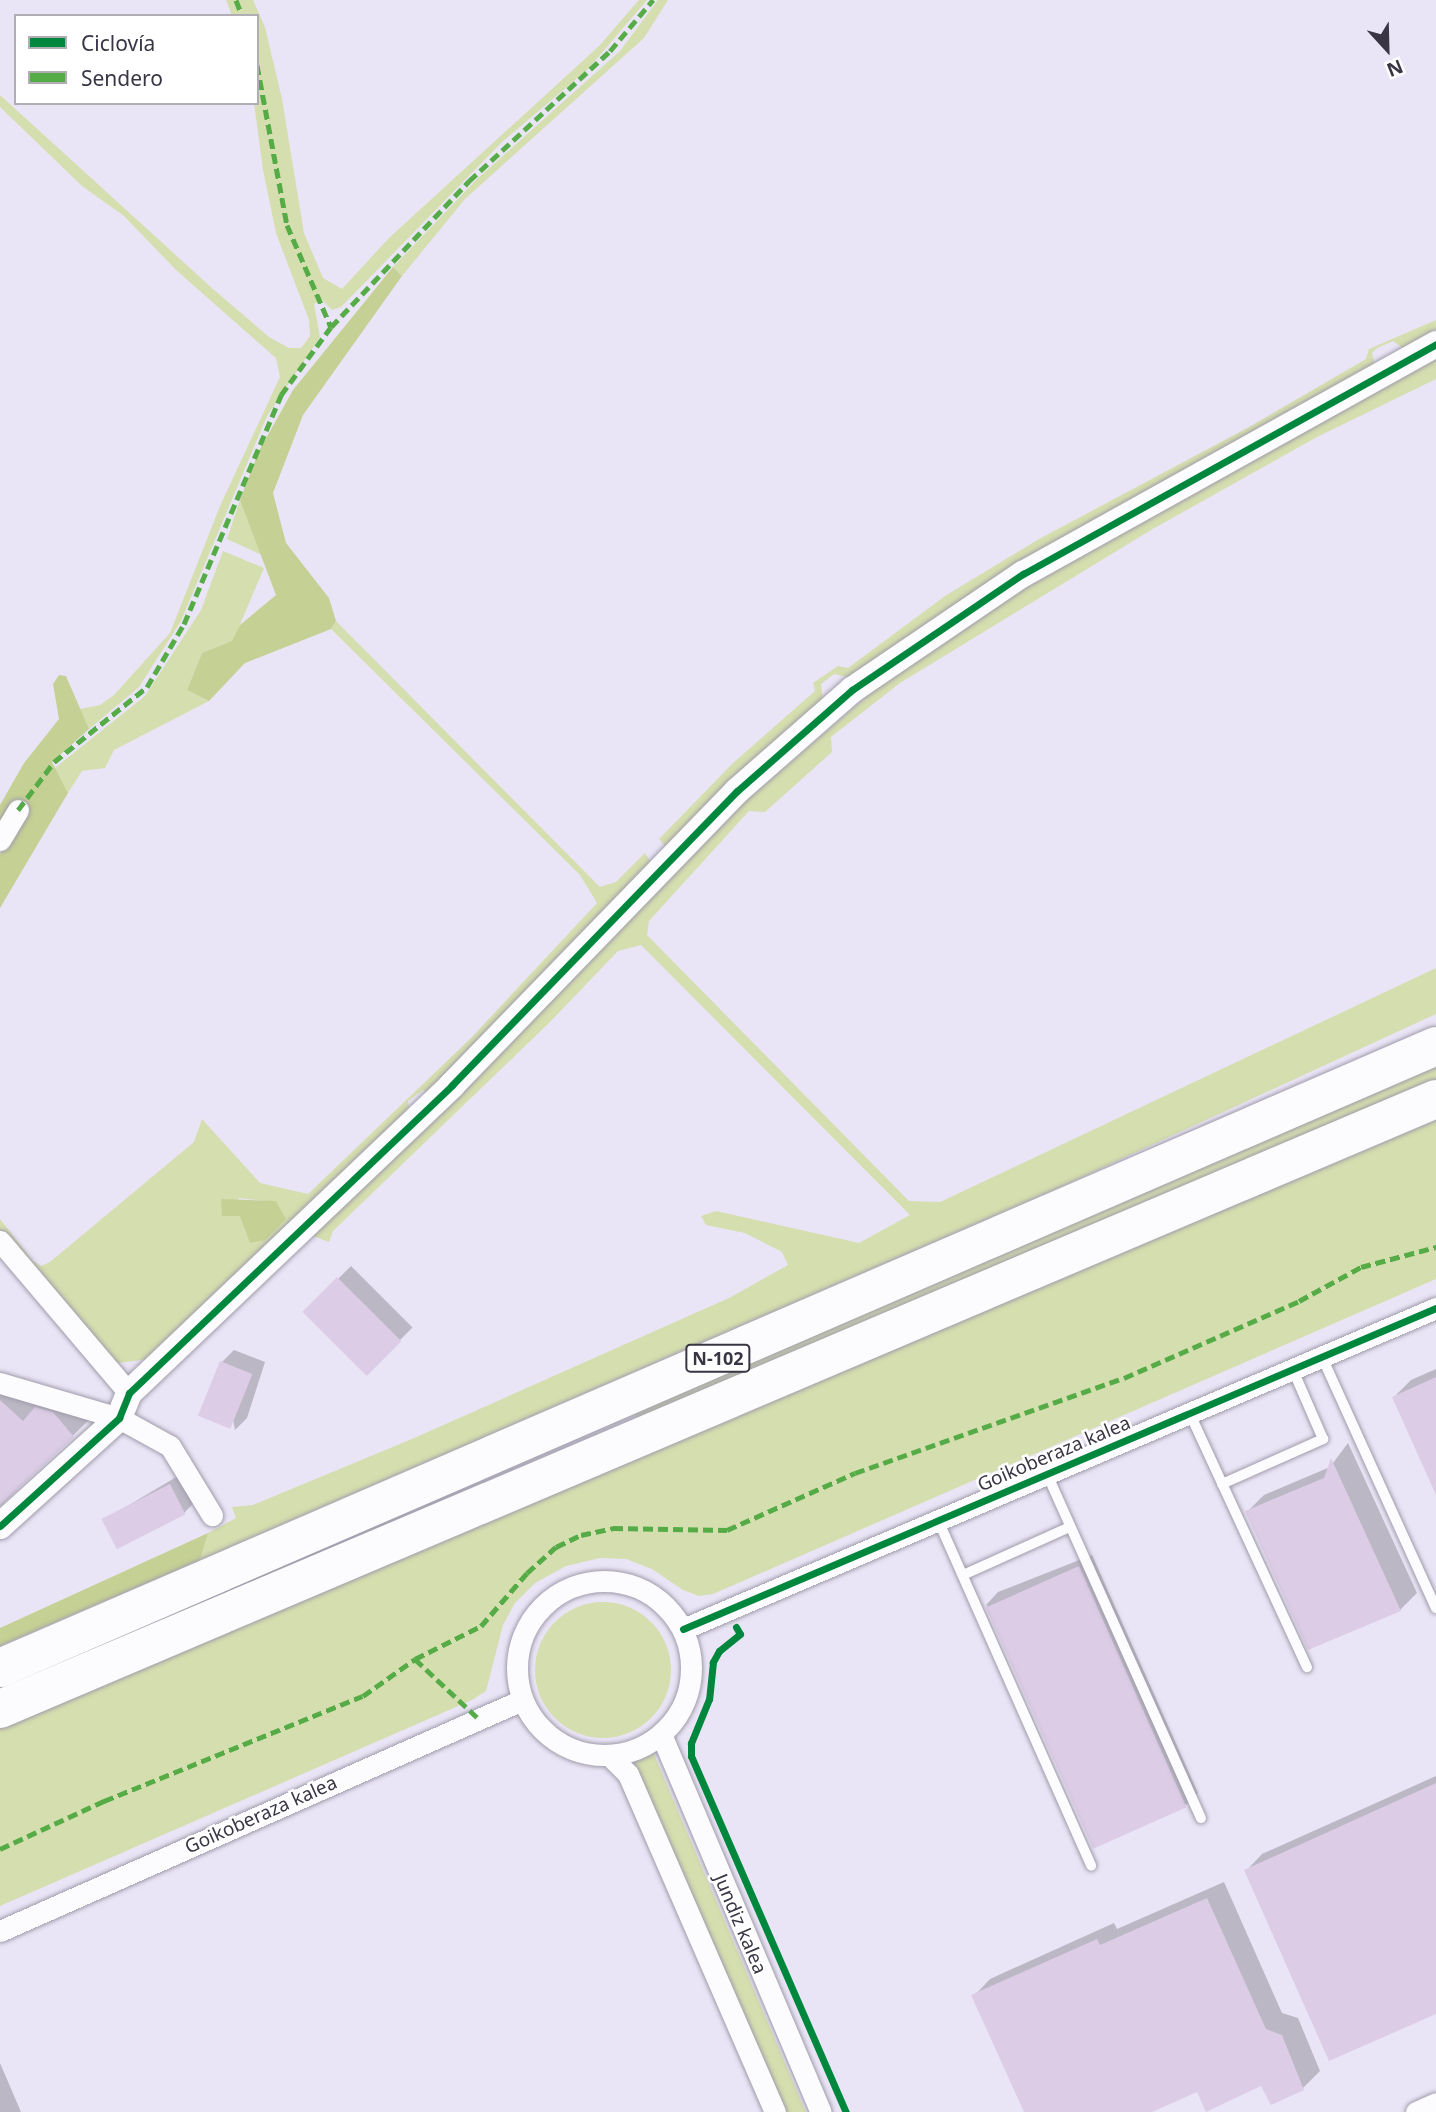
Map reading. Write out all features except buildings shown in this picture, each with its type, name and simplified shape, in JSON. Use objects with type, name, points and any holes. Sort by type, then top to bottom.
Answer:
[{"type":"highway","name":"N-102","points":[[0,1668],[1436,1046]]},
{"type":"highway","name":"N-102","points":[[0,1709],[1436,1099]]},
{"type":"street","points":[[0,1525],[120,1418],[129,1393],[452,1085],[737,791],[852,690],[1023,574],[1436,344]]},
{"type":"street","points":[[0,840],[18,810]]},
{"type":"street","points":[[0,1241],[129,1393]]},
{"type":"street","name":"Goikoberaza kalea","points":[[683,1629],[1436,1308]]},
{"type":"street","points":[[0,1383],[120,1418],[170,1446],[212,1515]]},
{"type":"street","points":[[613,1581],[641,1589],[666,1606],[683,1629],[691,1657],[690,1685],[680,1712],[661,1734],[637,1749],[609,1755],[582,1752],[557,1742],[536,1723],[522,1700],[516,1671],[521,1642],[534,1615],[556,1595],[583,1583],[613,1581]]},
{"type":"street","name":"Goikoberaza kalea","points":[[0,1931],[522,1700]]},
{"type":"street","name":"Jundiz kalea","points":[[661,1734],[821,2112]]},
{"type":"street","points":[[609,1755],[628,1774],[775,2112]]},
{"type":"street","points":[[1416,2112],[1436,2103]]},
{"type":"lane","points":[[1322,1357],[1436,1608]]},
{"type":"lane","points":[[1222,1484],[1323,1439],[1293,1370]]},
{"type":"lane","points":[[1190,1414],[1307,1668]]},
{"type":"lane","points":[[1047,1474],[1201,1818]]},
{"type":"lane","points":[[938,1520],[1091,1866]]},
{"type":"lane","points":[[963,1575],[1070,1527]]},
{"type":"green space","points":[[226,0],[253,0],[265,27],[282,99],[304,233],[323,278],[342,289],[389,238],[599,46],[639,0],[647,0],[588,69],[502,142],[341,307],[332,310],[322,300],[314,304],[320,337],[267,416],[181,621],[139,687],[89,729],[80,709],[100,705],[114,695],[170,633],[220,506],[280,377],[276,358],[176,270],[124,216],[82,186],[0,107],[0,95],[269,337],[289,348],[301,348],[310,336],[309,320],[276,233],[263,170],[254,105],[259,105],[259,14],[231,14]]},
{"type":"green space","points":[[658,0],[668,0],[644,38],[465,199],[402,276],[393,267],[477,179],[620,51]]},
{"type":"green space","points":[[393,267],[402,276],[303,415],[273,493],[286,543],[329,598],[336,621],[331,629],[245,663],[209,701],[187,690],[202,653],[232,641],[240,625],[276,595],[240,500],[259,451],[293,390]]},
{"type":"green space","points":[[1436,320],[1436,334],[1404,349],[1393,341],[1377,348],[1372,353],[1375,366],[852,678],[834,674],[821,684],[823,701],[666,847],[659,839],[732,764],[815,691],[813,683],[838,666],[848,668],[945,596],[1039,539],[1249,427],[1366,359],[1369,349]]},
{"type":"green space","points":[[1436,358],[1436,379],[1317,437],[1151,530],[900,683],[831,737],[832,752],[765,812],[749,811],[649,921],[647,935],[909,1201],[940,1202],[1436,968],[1436,1014],[1063,1186],[200,1560],[208,1533],[236,1518],[232,1507],[253,1505],[412,1439],[729,1298],[788,1265],[782,1252],[745,1233],[706,1225],[701,1216],[716,1211],[859,1243],[910,1215],[641,945],[618,951],[551,1021],[333,1231],[329,1242],[313,1236],[719,824],[903,665],[1062,563]]},
{"type":"green space","points":[[240,500],[255,534],[264,556],[227,539]]},
{"type":"green space","points":[[223,551],[264,568],[233,641],[202,653],[187,690],[209,701],[114,750],[105,768],[82,771],[68,793],[55,768],[145,696],[201,610]]},
{"type":"green space","points":[[336,621],[600,887],[616,882],[645,853],[652,864],[429,1094],[423,1090],[408,1101],[410,1112],[150,1359],[118,1363],[77,1326],[0,1230],[0,1219],[33,1261],[41,1266],[50,1262],[194,1142],[202,1119],[260,1183],[308,1194],[471,1038],[597,903],[580,875],[331,629]],"holes":[[[238,1198],[276,1202],[286,1219],[251,1243]]]},
{"type":"green space","points":[[59,675],[66,676],[89,729],[52,762],[68,793],[0,908],[0,854],[9,840],[0,828],[0,805],[24,763],[59,719],[53,684]]},
{"type":"green space","points":[[1436,1059],[1436,1084],[638,1423],[634,1409]]},
{"type":"green space","points":[[1436,1120],[1436,1279],[713,1594],[699,1596],[683,1590],[652,1569],[626,1559],[600,1558],[566,1566],[535,1583],[515,1603],[503,1625],[486,1691],[472,1700],[0,1906],[0,1728]]},
{"type":"green space","points":[[221,1199],[276,1201],[286,1219],[265,1240],[250,1243],[240,1216],[222,1216]]},
{"type":"green space","points":[[208,1533],[200,1560],[0,1646],[0,1628]]},
{"type":"green space","points":[[603,1602],[629,1607],[651,1622],[666,1644],[671,1670],[666,1696],[651,1718],[629,1733],[603,1738],[577,1733],[555,1718],[540,1696],[535,1670],[540,1644],[555,1622],[577,1607]]},
{"type":"green space","points":[[653,1752],[806,2112],[783,2112],[634,1760]]},
{"type":"marked path","points":[[236,0],[241,14]]},
{"type":"marked path","points":[[18,810],[54,762],[147,687],[184,624],[281,395],[331,327],[469,181],[610,51],[653,0]]},
{"type":"marked path","points":[[259,76],[287,225],[331,327]]},
{"type":"marked path","points":[[0,1849],[104,1801],[363,1696],[415,1659],[481,1626],[527,1573],[556,1547],[581,1535],[613,1528],[727,1530],[855,1473],[1124,1378],[1299,1301],[1361,1267],[1436,1247]]},
{"type":"marked path","points":[[415,1659],[479,1719]]},
{"type":"cycle path","points":[[0,1526],[119,1418],[129,1393],[452,1085],[737,791],[852,690],[1023,574],[1436,344]]},
{"type":"cycle path","points":[[683,1629],[1436,1308]]},
{"type":"cycle path","points":[[736,1627],[740,1634],[719,1651],[713,1662],[709,1699],[691,1743],[691,1756],[846,2112]]}]
